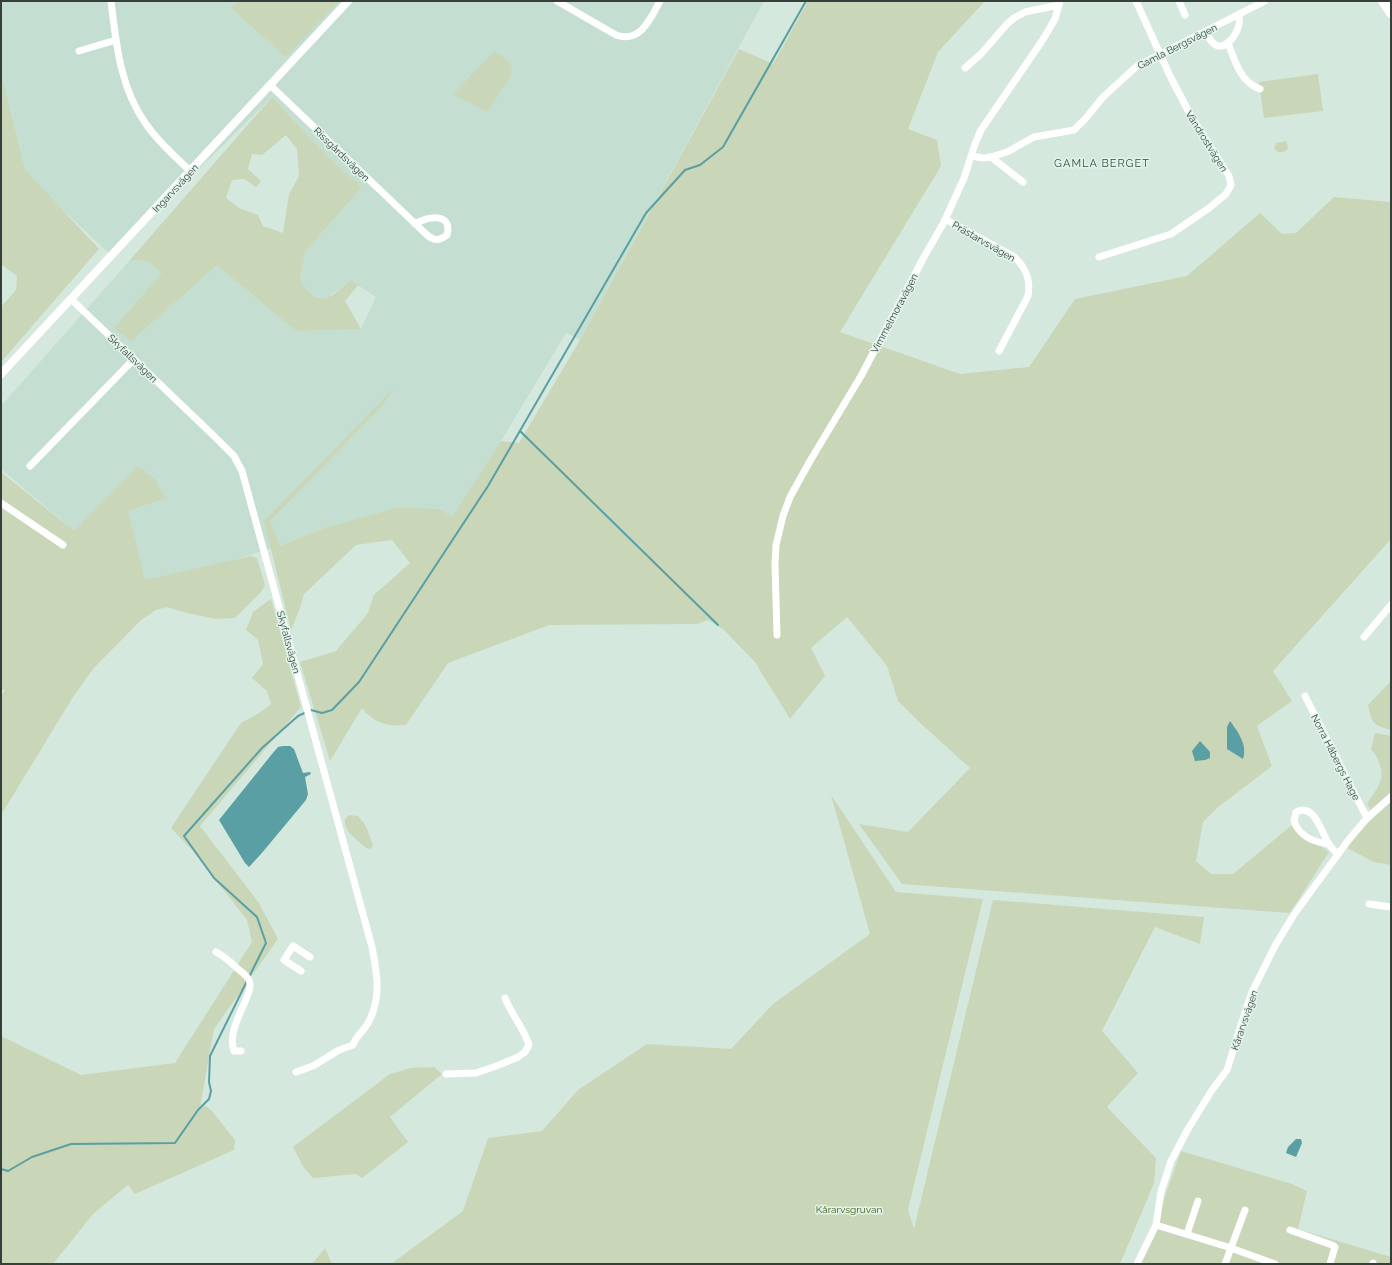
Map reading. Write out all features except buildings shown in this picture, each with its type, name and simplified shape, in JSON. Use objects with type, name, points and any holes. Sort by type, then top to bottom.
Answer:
[{"type":"main road","points":[[1383,1],[1391,13]]},
{"type":"street","points":[[111,1],[116,40],[123,75],[132,99],[139,114],[153,134],[190,171]]},
{"type":"street","name":"Ingarvsvägen","points":[[1,374],[348,1]]},
{"type":"street","points":[[557,1],[616,35],[625,38],[639,33],[644,28],[660,1]]},
{"type":"street","name":"Vändrostvägen","points":[[1099,257],[1171,234],[1226,194],[1231,185],[1229,176],[1191,116],[1170,76],[1136,1]]},
{"type":"street","points":[[1179,1],[1185,15]]},
{"type":"street","name":"Gamla Bergsvägen","points":[[972,156],[983,158],[991,157],[1007,152],[1034,137],[1074,130],[1103,97],[1134,68],[1265,1]]},
{"type":"street","name":"Vimmelmoravägen","points":[[777,635],[775,564],[776,545],[783,516],[790,497],[861,376],[945,219],[964,178],[981,130],[1042,41],[1055,19],[1059,3],[1025,12],[1014,18],[981,54],[965,68]]},
{"type":"street","points":[[1206,31],[1213,44],[1219,46],[1225,45],[1234,37],[1240,23],[1239,14]]},
{"type":"street","points":[[79,51],[116,40]]},
{"type":"street","points":[[1228,43],[1247,82],[1260,89]]},
{"type":"street","name":"Rissgårdsvägen","points":[[270,85],[415,224]]},
{"type":"street","points":[[991,157],[1023,182]]},
{"type":"street","name":"Prästarvsvägen","points":[[945,219],[1013,256],[1022,264],[1028,276],[1028,296],[999,351]]},
{"type":"street","name":"Skyfallsvägen","points":[[71,298],[231,453],[239,463],[242,471],[372,947],[378,987],[374,1007],[368,1024],[353,1045],[339,1050],[313,1066],[296,1072]]},
{"type":"street","points":[[30,466],[134,359]]},
{"type":"street","points":[[1,503],[63,545]]},
{"type":"street","points":[[1364,637],[1391,605]]},
{"type":"street","name":"Norra Håbergs Hage","points":[[1305,696],[1367,818]]},
{"type":"street","name":"Kårarvsvägen","points":[[1137,1264],[1156,1225],[1160,1192],[1171,1161],[1188,1129],[1212,1090],[1227,1070],[1248,1004],[1272,951],[1295,913],[1338,854],[1367,818],[1391,797]]},
{"type":"street","points":[[1328,844],[1315,841],[1301,833],[1294,821],[1296,812],[1302,810],[1307,811],[1314,817],[1320,824],[1328,844],[1338,854]]},
{"type":"street","points":[[1369,904],[1391,907]]},
{"type":"street","points":[[301,971],[284,960],[293,946],[310,957]]},
{"type":"street","points":[[216,952],[225,957],[243,973],[249,980],[250,984],[249,994],[237,1018],[233,1036],[234,1051],[241,1052]]},
{"type":"street","points":[[446,1074],[476,1073],[518,1057],[525,1052],[529,1045],[528,1040],[512,1014],[505,998]]},
{"type":"street","points":[[1187,1234],[1198,1201]]},
{"type":"street","points":[[1225,1264],[1244,1210]]},
{"type":"street","points":[[1156,1225],[1275,1264]]},
{"type":"street","points":[[1290,1230],[1335,1247],[1330,1264]]},
{"type":"shaded area","points":[[1,1],[764,1],[580,340],[566,333],[501,441],[452,517],[395,508],[321,529],[280,546],[141,588],[1,469],[1,406],[130,260],[217,264],[296,331],[361,329],[376,297],[350,280],[328,298],[321,299],[305,289],[300,280],[305,252],[362,187],[327,156],[272,97],[111,255],[20,170],[1,88]]},
{"type":"green space","points":[[242,1],[339,1],[286,57],[230,7]]},
{"type":"green space","points":[[808,1],[985,1],[938,52],[908,129],[937,140],[941,166],[840,332],[960,374],[1029,367],[1075,299],[1187,276],[1260,213],[1282,234],[1296,233],[1334,197],[1391,202],[1391,539],[1273,671],[1292,701],[1257,726],[1272,766],[1217,808],[1203,822],[1196,861],[1211,874],[1233,874],[1292,825],[1329,852],[1290,913],[902,884],[859,824],[908,832],[970,768],[898,701],[887,666],[847,617],[811,648],[825,676],[790,719],[755,662],[723,629],[708,620],[697,624],[549,625],[448,663],[406,725],[381,723],[371,717],[362,708],[330,761],[300,662],[336,651],[368,613],[374,595],[410,563],[392,540],[356,545],[304,594],[291,630],[264,521],[394,388],[382,406],[270,521],[280,546],[321,529],[395,508],[440,509],[452,517],[501,441],[519,443],[580,340],[739,49],[773,64]]},
{"type":"green space","points":[[495,51],[512,65],[510,77],[487,112],[453,94]]},
{"type":"green space","points":[[1,74],[25,170],[99,249],[1,362],[1,307],[16,290],[17,276],[1,264]]},
{"type":"green space","points":[[1318,74],[1323,111],[1264,118],[1259,82]]},
{"type":"green space","points":[[272,97],[327,156],[362,187],[305,252],[300,280],[311,294],[323,299],[333,295],[350,280],[358,285],[345,301],[361,329],[296,331],[217,265],[131,341],[114,328],[162,273],[148,261],[130,260]],"holes":[[[286,135],[297,149],[299,176],[289,194],[283,233],[263,226],[258,215],[239,208],[226,198],[232,180],[244,179],[256,187],[261,181],[248,169],[252,154],[262,155]]]},
{"type":"green space","points":[[1286,141],[1288,147],[1287,150],[1280,152],[1274,148],[1276,143]]},
{"type":"green space","points":[[137,466],[155,479],[165,498],[128,511],[145,580],[251,556],[257,558],[265,585],[261,592],[235,618],[216,619],[167,607],[156,610],[141,620],[93,669],[73,697],[1,815],[1,695],[5,691],[1,688],[1,472],[74,531]]},
{"type":"green space","points":[[271,599],[301,707],[200,826],[259,903],[278,939],[214,1029],[200,1107],[206,1106],[212,1111],[235,1140],[234,1150],[135,1194],[128,1185],[93,1214],[53,1264],[1,1264],[1,1036],[81,1075],[175,1063],[252,942],[247,920],[192,850],[171,828],[241,723],[271,704],[267,691],[252,678],[263,664],[258,640],[246,630],[253,612]]},
{"type":"green space","points":[[1391,681],[1391,730],[1380,727],[1374,723],[1368,705]]},
{"type":"green space","points":[[1375,733],[1391,736],[1391,792],[1371,810],[1367,804],[1380,783],[1381,778],[1381,767],[1377,757],[1371,750]]},
{"type":"green space","name":"Kårarvsgruvan","points":[[831,795],[896,892],[983,899],[908,1210],[914,1229],[993,900],[1204,917],[1200,944],[1155,927],[1102,1031],[1138,1073],[1107,1107],[1156,1158],[1154,1183],[1120,1264],[391,1264],[463,1211],[488,1138],[542,1131],[578,1090],[647,1044],[731,1049],[773,1004],[870,934]]},
{"type":"green space","points":[[1391,802],[1391,865],[1374,862],[1347,848],[1356,834]]},
{"type":"green space","points":[[349,815],[358,816],[364,823],[373,846],[370,849],[366,848],[358,841],[346,828],[345,819]]},
{"type":"green space","points":[[434,1067],[442,1074],[390,1117],[408,1142],[362,1178],[356,1174],[313,1178],[304,1168],[293,1147],[390,1074],[411,1068]]},
{"type":"green space","points":[[1181,1151],[1292,1184],[1307,1191],[1298,1229],[1391,1257],[1391,1264],[1141,1264]]},
{"type":"green space","points":[[325,1248],[332,1264],[312,1264]]},
{"type":"water","points":[[1230,721],[1239,734],[1243,744],[1243,759],[1227,749],[1227,727]]},
{"type":"water","points":[[1200,741],[1210,752],[1210,758],[1195,761],[1192,751]]},
{"type":"water","points":[[290,746],[294,749],[303,773],[310,772],[311,774],[305,777],[308,794],[306,800],[249,867],[245,863],[219,820],[278,747]]},
{"type":"water","points":[[1296,1139],[1301,1139],[1302,1143],[1296,1157],[1286,1153],[1288,1147]]},
{"type":"waterway","points":[[249,977],[266,943],[257,917],[214,878],[184,836],[262,748],[298,716],[311,710],[322,713],[332,710],[359,682],[488,486],[646,213],[685,170],[700,165],[723,147],[806,1]]},
{"type":"waterway","points":[[520,431],[718,625]]},
{"type":"waterway","points":[[1,1169],[8,1171],[32,1157],[71,1144],[175,1143],[198,1110],[209,1099],[211,1091],[209,1082],[210,1056],[247,981]]},
{"type":"district","name":"GAMLA BERGET","points":[[1102,163]]}]
